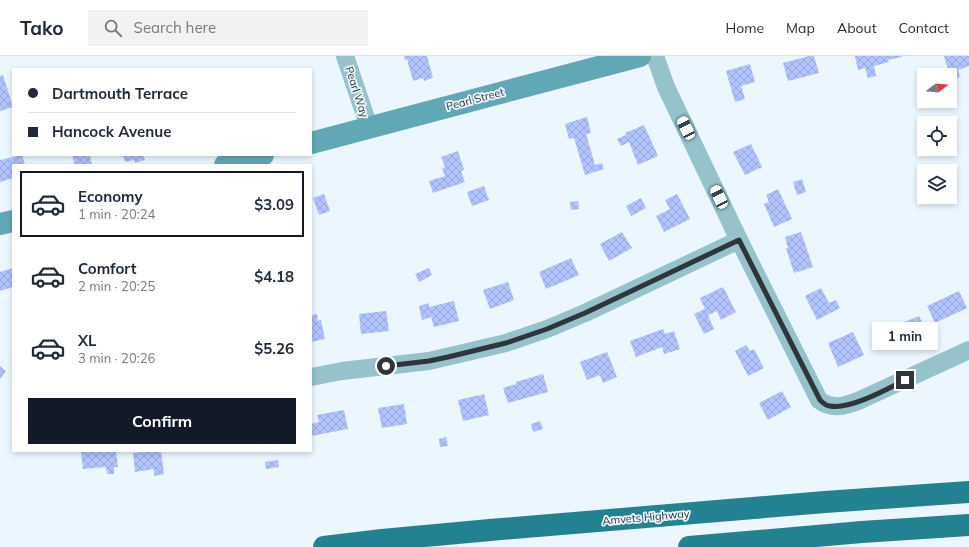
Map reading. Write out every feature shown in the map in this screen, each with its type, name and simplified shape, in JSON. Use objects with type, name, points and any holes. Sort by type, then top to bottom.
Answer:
[{"type":"highway","name":"Amvets Highway","points":[[324,547],[498,529],[825,502],[969,492]]},
{"type":"highway","points":[[689,547],[862,532],[969,525]]},
{"type":"street","name":"Pearl Way","points":[[345,56],[368,127]]},
{"type":"street","name":"Pearl Street","points":[[312,142],[640,56]]},
{"type":"street","points":[[655,56],[666,87],[739,240],[817,395],[824,404],[831,406],[843,406],[858,401],[969,350]]},
{"type":"street","points":[[229,164],[259,156]]},
{"type":"street","points":[[0,224],[12,221]]},
{"type":"street","points":[[312,377],[342,371],[429,361],[506,343],[547,329],[585,313],[739,240]]},
{"type":"building","points":[[404,56],[427,56],[433,78],[424,81],[423,78],[413,81],[407,59],[405,60]]},
{"type":"building","points":[[814,56],[819,73],[788,81],[783,63]]},
{"type":"building","points":[[855,56],[902,57],[888,60],[889,62],[874,66],[876,76],[868,78],[865,68],[858,70]]},
{"type":"building","points":[[944,56],[969,56],[969,66],[958,70],[960,77],[957,78],[957,68],[948,68]]},
{"type":"building","points":[[750,64],[755,82],[741,86],[745,99],[735,102],[726,71]]},
{"type":"building","points":[[3,75],[12,107],[0,111],[0,76]]},
{"type":"building","points":[[587,117],[591,133],[586,134],[595,165],[602,163],[604,169],[585,175],[574,138],[569,139],[565,124]]},
{"type":"building","points":[[644,125],[658,156],[638,165],[629,142],[621,146],[617,139],[626,135],[625,133]]},
{"type":"building","points":[[751,144],[762,167],[745,175],[733,152]]},
{"type":"building","points":[[458,151],[464,170],[461,171],[465,182],[433,193],[429,181],[445,176],[442,168],[445,167],[441,157]]},
{"type":"building","points":[[22,156],[25,164],[12,164],[12,178],[0,182],[0,160]]},
{"type":"building","points":[[72,156],[90,156],[92,164],[75,164]]},
{"type":"building","points":[[123,156],[143,156],[145,160],[135,163],[134,160],[125,162]]},
{"type":"building","points":[[802,179],[806,192],[797,195],[793,182]]},
{"type":"building","points":[[484,186],[489,200],[472,206],[467,192]]},
{"type":"building","points":[[778,189],[792,219],[774,227],[764,204],[769,202],[766,195]]},
{"type":"building","points":[[324,194],[330,211],[319,215],[313,198]]},
{"type":"building","points":[[677,194],[690,219],[664,232],[656,216],[670,209],[665,200]]},
{"type":"building","points":[[641,198],[646,208],[631,216],[626,206]]},
{"type":"building","points":[[578,201],[579,209],[571,210],[570,202]]},
{"type":"building","points":[[622,232],[632,248],[609,261],[600,244]]},
{"type":"building","points":[[801,232],[813,267],[794,273],[786,248],[788,248],[785,237]]},
{"type":"building","points":[[571,258],[579,275],[546,289],[539,272]]},
{"type":"building","points":[[12,268],[12,287],[0,291],[0,272]]},
{"type":"building","points":[[429,268],[432,275],[419,282],[415,274]]},
{"type":"building","points":[[508,282],[514,300],[490,309],[483,290]]},
{"type":"building","points":[[723,287],[736,312],[721,320],[717,311],[708,315],[714,329],[704,334],[694,314],[705,309],[700,298]]},
{"type":"building","points":[[821,288],[829,303],[836,300],[840,308],[817,320],[805,296]]},
{"type":"building","points":[[959,291],[967,308],[935,323],[927,306]]},
{"type":"building","points":[[454,301],[459,321],[434,327],[431,317],[422,320],[419,306],[429,303],[429,307]]},
{"type":"building","points":[[386,311],[389,331],[361,334],[359,314]]},
{"type":"building","points":[[317,314],[318,321],[321,320],[325,339],[312,342],[312,315]]},
{"type":"building","points":[[919,316],[927,334],[903,344],[895,326]]},
{"type":"building","points":[[663,329],[665,334],[674,331],[680,349],[664,354],[662,347],[636,357],[630,341]]},
{"type":"building","points":[[853,332],[864,355],[838,367],[828,343]]},
{"type":"building","points":[[746,345],[750,351],[754,349],[764,368],[748,376],[735,351]]},
{"type":"building","points":[[607,352],[617,377],[603,383],[600,375],[587,380],[580,362]]},
{"type":"building","points":[[0,366],[6,371],[0,379]]},
{"type":"building","points":[[543,374],[548,392],[508,403],[503,388],[516,384],[516,382]]},
{"type":"building","points":[[782,391],[791,407],[768,420],[759,403]]},
{"type":"building","points":[[484,394],[489,415],[463,421],[458,400]]},
{"type":"building","points":[[404,404],[407,424],[382,428],[378,408]]},
{"type":"building","points":[[344,410],[348,429],[312,436],[312,424],[319,422],[317,415]]},
{"type":"building","points":[[540,421],[543,429],[533,432],[531,424]]},
{"type":"building","points":[[446,437],[448,446],[440,447],[439,439]]},
{"type":"building","points":[[81,452],[116,452],[118,467],[114,467],[114,474],[107,474],[106,467],[83,469]]},
{"type":"building","points":[[161,452],[164,474],[154,476],[154,469],[135,472],[133,453]]},
{"type":"building","points":[[278,460],[279,467],[266,469],[265,462]]},
{"type":"route","points":[[386,366],[429,361],[448,357],[506,343],[547,329],[585,313],[739,240],[817,395],[824,404],[837,407],[843,406],[905,380]]}]
